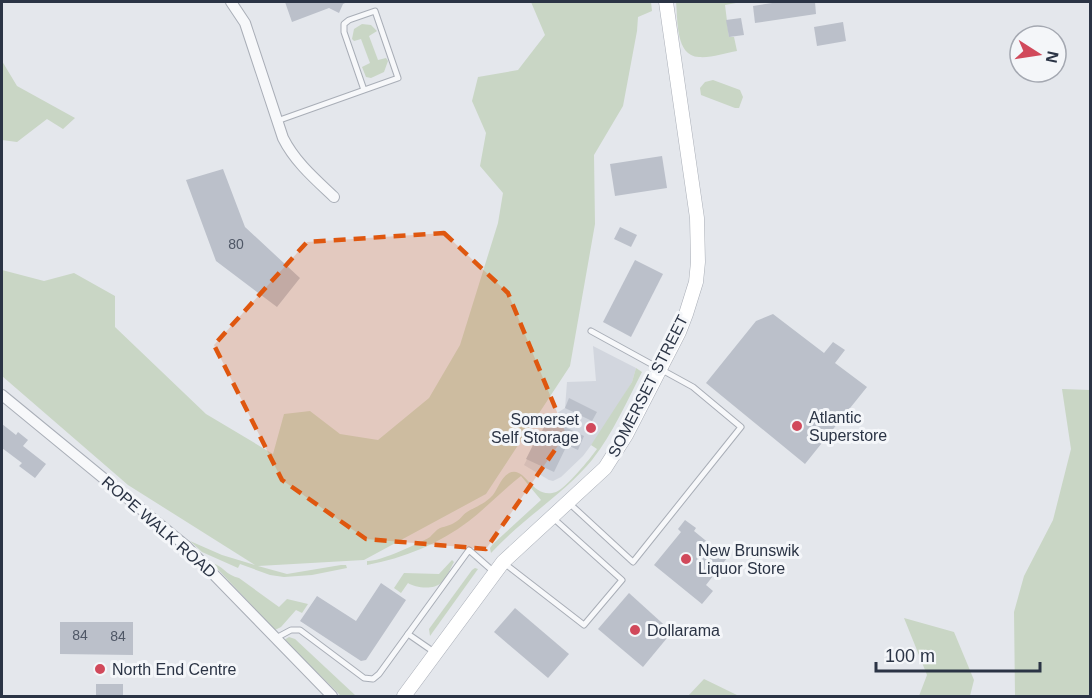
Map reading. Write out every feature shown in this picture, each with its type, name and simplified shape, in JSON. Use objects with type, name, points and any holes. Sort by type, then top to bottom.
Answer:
[{"type":"main road","name":"SOMERSET STREET","points":[[404,696],[498,567],[598,475],[617,451],[683,323],[694,291],[698,262],[698,218],[666,2]]},
{"type":"street","points":[[231,2],[245,23],[283,138],[294,158],[334,197]]},
{"type":"street","name":"ROPE WALK ROAD","points":[[2,394],[186,546],[332,696]]},
{"type":"lane","points":[[277,121],[398,78],[375,11],[344,24],[344,32],[364,90]]},
{"type":"lane","points":[[569,503],[633,562],[741,427],[693,387],[591,331]]},
{"type":"lane","points":[[276,638],[291,630],[300,630],[361,676],[370,680],[379,674],[469,550],[584,625],[622,580],[552,517]]},
{"type":"lane","points":[[408,634],[436,653]]},
{"type":"highlighted area","points":[[444,233],[508,293],[566,434],[486,549],[366,539],[282,480],[214,345],[307,242]]},
{"type":"shaded area","points":[[593,346],[636,368],[632,382],[606,425],[583,456],[561,477],[553,481],[549,480],[524,465],[548,419],[565,408],[567,382],[596,381]]},
{"type":"green space","points":[[531,2],[651,2],[652,11],[638,17],[623,106],[594,155],[595,224],[570,366],[486,494],[364,560],[258,566],[287,574],[341,565],[346,565],[347,568],[312,575],[284,577],[270,575],[240,564],[238,568],[202,552],[190,541],[222,555],[255,565],[128,485],[2,376],[2,270],[44,281],[74,273],[115,296],[115,327],[206,414],[273,454],[284,414],[310,411],[340,434],[378,440],[429,398],[460,345],[498,223],[503,193],[480,166],[486,133],[472,101],[478,77],[518,70],[545,35]]},
{"type":"green space","points":[[676,2],[735,2],[725,5],[729,37],[734,37],[737,51],[708,57],[691,55],[679,36]]},
{"type":"green space","points":[[362,24],[371,25],[377,31],[369,36],[378,60],[386,58],[388,61],[384,72],[371,78],[366,77],[362,67],[370,63],[361,39],[354,41],[352,39],[354,29]]},
{"type":"green space","points":[[2,61],[17,86],[75,118],[63,129],[47,119],[17,142],[2,140]]},
{"type":"green space","points":[[713,80],[740,90],[743,97],[739,108],[701,95],[700,88],[705,82]]},
{"type":"green space","points":[[636,368],[642,372],[600,450],[569,484],[491,553],[490,548],[493,544],[541,500],[521,476],[469,521],[446,537],[408,554],[367,565],[367,561],[380,559],[408,548],[430,537],[440,528],[460,519],[490,498],[509,473],[520,474],[540,491],[548,493],[556,492],[566,485],[597,449],[591,445],[632,382]]},
{"type":"green space","points":[[1062,389],[1090,390],[1090,696],[1015,696],[1014,612],[1024,576],[1053,520],[1071,449]]},
{"type":"green space","points":[[452,560],[454,562],[447,576],[434,587],[424,588],[408,583],[401,593],[394,588],[404,573],[439,574]]},
{"type":"green space","points":[[212,563],[239,578],[279,607],[287,599],[308,604],[302,613],[296,610],[281,627],[275,630]]},
{"type":"green space","points":[[475,568],[478,569],[430,636],[429,629]]},
{"type":"green space","points":[[904,618],[954,632],[974,680],[970,696],[919,696],[927,675]]},
{"type":"green space","points":[[289,637],[295,639],[356,696],[341,696],[284,640]]},
{"type":"green space","points":[[704,679],[739,696],[688,696]]},
{"type":"building","points":[[285,2],[345,3],[339,13],[329,8],[292,22]]},
{"type":"building","points":[[779,2],[815,2],[816,14],[755,23],[753,6]]},
{"type":"building","points":[[741,18],[744,35],[729,37],[726,20]]},
{"type":"building","points":[[843,22],[846,41],[817,46],[814,27]]},
{"type":"building","points":[[662,156],[667,188],[615,196],[610,164]]},
{"type":"building","points":[[223,169],[245,227],[300,278],[277,307],[216,261],[186,180]]},
{"type":"building","points":[[620,227],[637,235],[631,247],[614,239]]},
{"type":"building","points":[[635,260],[663,274],[631,337],[603,322]]},
{"type":"building","name":"Atlantic Superstore","points":[[773,314],[824,353],[833,342],[845,350],[835,363],[867,387],[805,464],[706,383],[756,321]]},
{"type":"building","points":[[569,398],[597,412],[592,421],[565,408]]},
{"type":"building","points":[[548,419],[584,436],[578,450],[567,445],[554,472],[526,459]]},
{"type":"building","points":[[2,424],[16,435],[18,432],[28,440],[23,446],[46,464],[35,478],[19,466],[22,463],[2,448]]},
{"type":"building","points":[[685,520],[696,528],[694,531],[727,558],[706,585],[713,591],[702,604],[654,565],[681,532],[678,529]]},
{"type":"building","points":[[381,583],[406,600],[366,660],[361,661],[300,621],[317,596],[356,621]]},
{"type":"building","name":"Dollarama","points":[[629,593],[672,632],[643,667],[598,629]]},
{"type":"building","points":[[515,608],[569,654],[548,678],[494,632]]},
{"type":"building","name":"North End Centre","points":[[60,622],[133,622],[133,655],[60,654]]},
{"type":"building","points":[[96,684],[123,684],[123,696],[96,696]]},
{"type":"place","name":"Atlantic Superstore","points":[[797,426]]},
{"type":"place","name":"Somerset Self Storage","points":[[591,428]]},
{"type":"place","name":"New Brunswik Liquor Store","points":[[686,559]]},
{"type":"place","name":"Dollarama","points":[[635,630]]},
{"type":"place","name":"North End Centre","points":[[100,669]]}]
